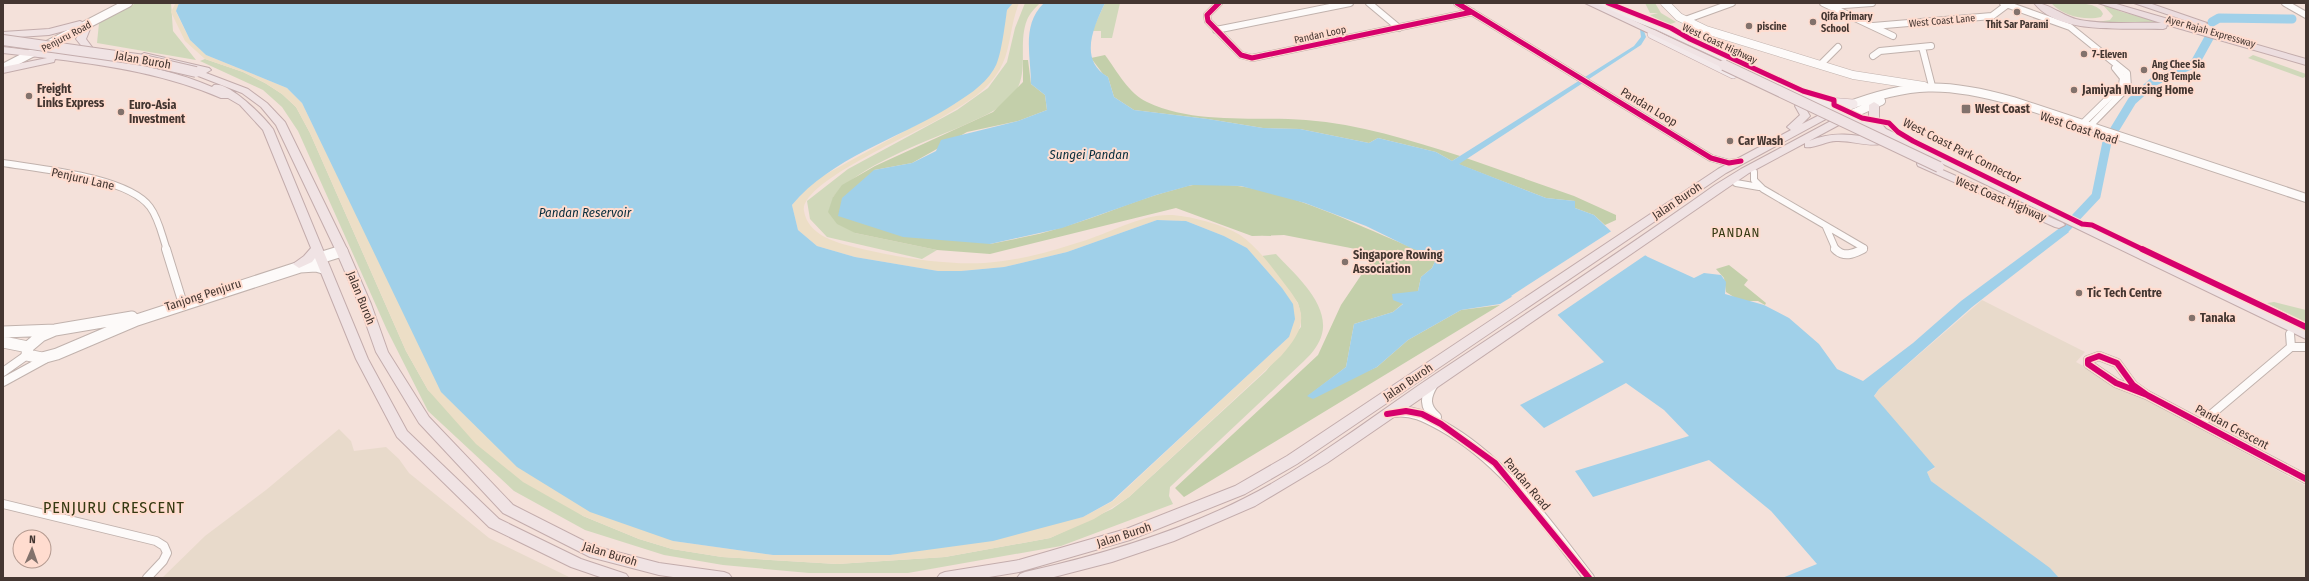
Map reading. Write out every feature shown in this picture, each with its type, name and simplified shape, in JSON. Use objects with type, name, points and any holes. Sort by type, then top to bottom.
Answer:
[{"type":"highway","points":[[1589,3],[1728,65],[1942,166],[2055,217]]},
{"type":"highway","points":[[2039,3],[2058,16],[2081,22],[2157,25],[2196,30]]},
{"type":"highway","points":[[2047,3],[2054,9],[2073,17],[2095,20],[2109,16],[2107,12],[2096,3]]},
{"type":"highway","points":[[2104,3],[2306,61]]},
{"type":"highway","name":"Ayer Rajah Expressway","points":[[2115,3],[2306,61]]},
{"type":"highway","name":"Ayer Rajah Expressway","points":[[2130,3],[2306,55]]},
{"type":"highway","points":[[2139,3],[2229,32]]},
{"type":"highway","points":[[1631,16],[1728,65]]},
{"type":"highway","points":[[3,32],[49,32],[84,24],[81,39],[87,47]]},
{"type":"highway","points":[[3,32],[49,42],[170,60],[208,71],[251,89],[264,105]]},
{"type":"highway","name":"Jalan Buroh","points":[[3,40],[136,59],[192,74],[245,91],[264,105],[281,124],[296,152],[365,304],[382,352],[424,420],[508,509],[590,551],[659,569],[724,578]]},
{"type":"highway","name":"Jalan Buroh","points":[[3,45],[98,58],[192,74],[234,96],[251,110],[268,129],[362,359],[402,434],[494,523],[576,563],[621,578]]},
{"type":"highway","points":[[3,50],[70,59],[174,77],[213,91],[251,110]]},
{"type":"highway","points":[[3,69],[41,62],[70,59]]},
{"type":"highway","points":[[1874,105],[1874,122],[1882,129]]},
{"type":"highway","points":[[1772,145],[1772,140],[1802,120],[1804,115],[1800,106]]},
{"type":"highway","name":"Jalan Buroh","points":[[944,578],[997,574],[1026,564],[1130,534],[1240,490],[1292,460],[1722,171],[1772,145],[1822,116],[1837,110]]},
{"type":"highway","name":"West Coast Highway","points":[[1837,110],[1882,129],[2306,342]]},
{"type":"highway","name":"Jalan Buroh","points":[[1025,578],[1087,563],[1190,528],[1244,505],[1305,470],[1435,381],[1541,312],[1719,187],[1751,168],[1850,115]]},
{"type":"highway","name":"West Coast Highway","points":[[1822,116],[1935,171],[2040,216],[2055,217]]},
{"type":"highway","points":[[1719,187],[1724,188],[1736,183],[1754,172],[1822,140],[1845,137],[1876,142]]},
{"type":"highway","points":[[1942,166],[2027,208],[2040,216]]},
{"type":"highway","name":"West Coast Highway","points":[[2085,232],[2306,335]]},
{"type":"highway","points":[[299,264],[308,259],[320,258]]},
{"type":"main road","name":"Penjuru Road","points":[[84,24],[121,3]]},
{"type":"main road","name":"Penjuru Road","points":[[3,64],[128,3]]},
{"type":"main road","name":"West Coast Highway","points":[[1589,3],[1822,116]]},
{"type":"main road","name":"West Coast Highway","points":[[1600,3],[1657,25],[1837,110]]},
{"type":"main road","name":"Penjuru Road","points":[[3,69],[28,53]]},
{"type":"main road","name":"West Coast Road","points":[[1837,110],[1888,92],[1928,86],[1976,92],[2084,127]]},
{"type":"main road","name":"West Coast Road","points":[[1850,115],[1904,93],[1928,91],[1956,93],[1997,102],[2101,132],[2306,198]]},
{"type":"main road","points":[[1809,96],[1839,104],[1853,104]]},
{"type":"main road","name":"West Coast Road","points":[[2272,188],[2306,201]]},
{"type":"main road","name":"Tanjong Penjuru","points":[[28,351],[41,336],[58,330],[134,316],[300,267],[316,266],[320,258],[342,251]]},
{"type":"main road","name":"Tanjong Penjuru","points":[[3,342],[28,351],[32,357],[53,355],[129,322],[299,264]]},
{"type":"main road","name":"Tanjong Penjuru","points":[[3,332],[76,330],[79,334],[78,338],[70,346],[53,355]]},
{"type":"street","name":"Pandan Loop","points":[[1219,3],[1207,15],[1208,21],[1241,55],[1252,58],[1472,12]]},
{"type":"street","points":[[1216,30],[1350,3]]},
{"type":"street","points":[[1368,3],[1400,28]]},
{"type":"street","name":"Pandan Loop","points":[[1457,3],[1711,158],[1730,163],[1741,161]]},
{"type":"street","name":"West Coast Road","points":[[1665,3],[1672,12],[1706,30],[1820,65],[1878,80],[1928,86]]},
{"type":"street","points":[[1685,20],[1728,3]]},
{"type":"street","points":[[1823,3],[1893,36]]},
{"type":"street","points":[[1830,6],[1872,3]]},
{"type":"street","points":[[2285,3],[2306,14]]},
{"type":"street","points":[[2289,3],[2306,14]]},
{"type":"street","points":[[2005,4],[2056,21],[2077,31],[2122,68],[2130,80],[2128,87],[2084,127]]},
{"type":"street","name":"West Coast Lane","points":[[1873,26],[1992,16],[2005,4]]},
{"type":"street","points":[[2056,21],[2078,36],[2114,66],[2123,79],[2122,85],[2118,90],[2084,127]]},
{"type":"street","points":[[1872,56],[1880,51],[1932,46]]},
{"type":"street","points":[[1820,65],[1838,47]]},
{"type":"street","points":[[1922,47],[1928,86]]},
{"type":"street","points":[[2123,79],[2130,80]]},
{"type":"street","points":[[1878,80],[1888,86],[1888,92]]},
{"type":"street","name":"Pandan Loop","points":[[1711,158],[1722,171]]},
{"type":"street","name":"Penjuru Lane","points":[[3,163],[91,178],[127,189],[143,200],[150,206],[158,221],[182,303]]},
{"type":"street","points":[[1754,172],[1754,180],[1763,189]]},
{"type":"street","points":[[1736,183],[1748,184],[1763,189],[1864,248],[1856,254],[1847,254],[1836,251],[1831,246],[1826,227]]},
{"type":"street","points":[[2290,334],[2291,347],[2306,347]]},
{"type":"street","name":"Pandan Crescent","points":[[2201,423],[2291,347]]},
{"type":"street","name":"Tanjong Penjuru","points":[[3,372],[28,351]]},
{"type":"street","name":"Tanjong Penjuru","points":[[3,382],[53,355]]},
{"type":"street","name":"Pandan Crescent","points":[[2147,395],[2130,390],[2097,372],[2088,364],[2088,360],[2099,356],[2117,363],[2133,385],[2147,395],[2306,479]]},
{"type":"street","name":"Pandan Road","points":[[1435,381],[1427,394],[1426,407],[1441,424]]},
{"type":"street","name":"Pandan Road","points":[[1387,414],[1399,411],[1412,411],[1441,424],[1484,454],[1504,472],[1589,578]]},
{"type":"street","points":[[3,504],[156,541],[164,546],[167,552],[163,561],[147,578]]},
{"type":"shaded area","points":[[1982,300],[2085,352],[2076,362],[2306,486],[2306,578],[2059,578],[1931,481],[1927,472],[1935,468],[1874,397],[1879,389]]},
{"type":"shaded area","points":[[339,429],[351,441],[354,451],[386,447],[399,459],[409,473],[489,538],[571,578],[162,578],[205,536],[266,490]]},
{"type":"green space","points":[[136,3],[171,3],[173,31],[196,60],[97,43],[99,23]]},
{"type":"green space","points":[[1025,3],[1040,3],[1027,20],[1023,39],[1021,79],[1018,88],[1012,96],[988,114],[892,156],[874,166],[844,186],[833,197],[855,233],[937,250],[922,259],[827,237],[810,219],[807,201],[848,169],[957,110],[988,88],[1007,62],[1015,28]]},
{"type":"green space","points":[[1105,3],[1120,3],[1112,38],[1101,38],[1101,31],[1092,31]]},
{"type":"green space","points":[[1645,3],[1655,3],[1661,13],[1676,22],[1668,25],[1650,15],[1658,13],[1650,13]]},
{"type":"green space","points":[[2051,3],[2088,4],[2095,6],[2103,14],[2101,17],[2081,18],[2062,11]]},
{"type":"green space","points":[[2101,3],[2122,12],[2172,25],[2097,22],[2110,20],[2113,16]]},
{"type":"green space","points":[[1105,55],[1124,82],[1135,94],[1147,102],[1166,109],[1205,117],[1306,120],[1345,125],[1403,139],[1460,156],[1452,161],[1436,152],[1378,138],[1369,143],[1300,129],[1263,128],[1208,119],[1134,110],[1114,97],[1108,77],[1103,74],[1091,58]]},
{"type":"green space","points":[[2253,55],[2306,74],[2306,76],[2303,78],[2248,58]]},
{"type":"green space","points":[[205,59],[243,72],[265,83],[282,94],[296,107],[310,133],[406,351],[428,390],[583,516],[639,539],[672,549],[722,557],[837,564],[945,557],[1050,538],[1112,509],[1129,497],[1266,371],[1301,327],[1301,315],[1298,303],[1262,256],[1276,254],[1304,284],[1313,296],[1319,308],[1323,321],[1322,334],[1312,353],[1170,487],[1169,496],[1173,504],[1061,546],[908,573],[809,573],[723,565],[664,555],[585,530],[514,491],[428,411],[387,330],[298,131],[282,107],[263,90],[200,61]]},
{"type":"green space","points":[[1023,60],[1028,60],[1031,84],[1045,95],[1047,110],[1018,121],[967,132],[912,163],[874,170],[990,244],[1054,230],[1186,186],[1225,185],[1256,189],[1287,197],[1348,220],[1437,257],[1432,268],[1421,277],[1418,291],[1393,312],[1354,324],[1346,367],[1308,396],[1377,367],[1408,340],[1461,310],[1500,305],[1184,497],[1175,488],[1318,355],[1341,305],[1376,253],[1284,235],[1252,236],[1176,208],[990,254],[937,250],[855,233],[837,224],[828,212],[833,197],[842,185],[875,166],[993,112],[1023,82]]},
{"type":"green space","points":[[1466,158],[1574,196],[1616,215],[1616,220],[1605,225],[1594,215],[1575,208],[1575,201],[1546,198],[1458,164]]},
{"type":"green space","points":[[1729,265],[1748,280],[1744,285],[1766,303],[1765,305],[1758,301],[1740,301],[1726,292],[1724,278],[1716,269]]},
{"type":"green space","points":[[2274,302],[2306,310],[2306,323],[2267,303]]},
{"type":"sand","points":[[179,3],[176,12],[190,40],[206,55],[287,88],[302,103],[315,130],[673,541],[773,555],[890,555],[1083,517],[1113,501],[1289,337],[1282,288],[1247,248],[1224,236],[1186,221],[1157,220],[1067,252],[1004,267],[961,271],[938,271],[855,257],[817,246],[798,230],[792,205],[806,189],[819,178],[956,103],[995,68],[1007,10],[1013,3],[1019,3],[1005,58],[1001,68],[985,88],[969,101],[951,112],[838,173],[820,187],[807,200],[804,211],[811,226],[817,232],[831,240],[870,251],[902,257],[952,263],[984,263],[1033,256],[1091,239],[1135,221],[1158,216],[1177,215],[1216,224],[1233,231],[1247,240],[1260,252],[1287,287],[1299,306],[1301,323],[1299,331],[1289,347],[1281,356],[1129,497],[1094,519],[1050,538],[945,557],[837,564],[722,557],[672,549],[639,539],[583,516],[523,482],[476,444],[428,390],[406,351],[310,133],[296,107],[282,94],[265,83],[243,72],[205,59],[185,41],[171,12],[175,4]]},
{"type":"water","name":"Pandan Reservoir","points":[[179,3],[1013,3],[1007,10],[999,58],[994,69],[985,81],[948,108],[866,150],[826,174],[792,205],[798,230],[817,246],[855,257],[938,271],[961,271],[1004,267],[1067,252],[1157,220],[1186,221],[1224,236],[1247,248],[1282,288],[1293,304],[1295,319],[1289,337],[1112,501],[1083,517],[993,541],[890,555],[773,555],[673,541],[590,512],[517,467],[441,392],[302,103],[287,88],[206,55],[190,40],[176,11]]},
{"type":"water","name":"Sungei Pandan","points":[[1044,3],[1105,3],[1093,32],[1091,52],[1093,62],[1099,70],[1108,77],[1114,97],[1134,110],[1208,119],[1263,128],[1300,129],[1369,143],[1378,138],[1436,152],[1452,161],[1634,46],[1641,37],[1640,29],[1644,31],[1646,37],[1641,45],[1459,164],[1546,198],[1575,201],[1575,208],[1594,215],[1619,239],[1648,257],[1694,278],[1704,273],[1721,275],[1726,282],[1725,294],[1764,305],[1789,318],[1819,344],[1837,369],[1863,381],[1913,343],[1961,301],[2061,227],[2069,232],[1972,307],[1879,389],[1874,396],[1935,467],[1927,472],[1931,481],[2050,568],[2059,578],[1782,578],[1817,564],[1771,511],[1709,460],[1593,497],[1575,471],[1689,436],[1664,410],[1626,383],[1544,428],[1520,405],[1604,362],[1537,294],[1518,293],[1500,304],[1461,310],[1408,340],[1377,367],[1313,399],[1307,396],[1346,367],[1354,324],[1393,312],[1403,304],[1393,300],[1392,294],[1418,291],[1421,277],[1432,268],[1437,257],[1411,248],[1366,226],[1305,203],[1241,186],[1192,185],[1156,195],[1062,228],[990,244],[903,237],[838,216],[842,198],[874,170],[912,163],[936,151],[941,140],[1018,121],[1047,110],[1045,95],[1031,84],[1029,52],[1032,21]]},
{"type":"pier","points":[[1613,230],[1647,254],[1556,316],[1537,296],[1519,295],[1514,298],[1511,296]]},
{"type":"waterway","points":[[2212,22],[2219,18],[2292,19]]},
{"type":"waterway","points":[[2064,230],[2096,196],[2107,142],[2132,101],[2153,82],[2195,63],[2210,36]]},
{"type":"cycle path","points":[[1219,3],[1207,15],[1208,21],[1241,55],[1252,58],[1472,12]]},
{"type":"cycle path","points":[[1457,3],[1711,158],[1729,163],[1741,161]]},
{"type":"cycle path","name":"West Coast Park Connector","points":[[1608,3],[1671,28],[1690,39],[1803,91],[1834,100],[1834,105],[1862,118],[1889,123],[1898,132],[1913,141],[2082,224],[2092,225],[2306,327]]},
{"type":"cycle path","points":[[2147,395],[2131,390],[2109,379],[2088,364],[2088,360],[2099,356],[2117,363],[2133,385],[2147,395],[2306,479]]},
{"type":"cycle path","points":[[1387,414],[1406,411],[1422,414],[1441,424],[1495,463],[1589,578]]},
{"type":"place","name":"Thit Sar Parami","points":[[2017,12]]},
{"type":"place","name":"Qifa Primary School","points":[[1813,22]]},
{"type":"place","name":"piscine","points":[[1749,26]]},
{"type":"place","name":"7-Eleven","points":[[2084,54]]},
{"type":"place","name":"Ang Chee Sia Ong Temple","points":[[2144,70]]},
{"type":"place","name":"Jamiyah Nursing Home","points":[[2074,90]]},
{"type":"place","name":"Freight Links Express","points":[[29,96]]},
{"type":"place","name":"West Coast","points":[[1966,109]]},
{"type":"place","name":"Euro-Asia Investment","points":[[121,112]]},
{"type":"place","name":"Car Wash","points":[[1730,141]]},
{"type":"place","name":"Singapore Rowing Association","points":[[1345,262]]},
{"type":"place","name":"Tic Tech Centre","points":[[2079,293]]},
{"type":"place","name":"Tanaka","points":[[2192,318]]},
{"type":"district","name":"PANDAN","points":[[1736,232]]},
{"type":"district","name":"PENJURU CRESCENT","points":[[114,507]]}]
